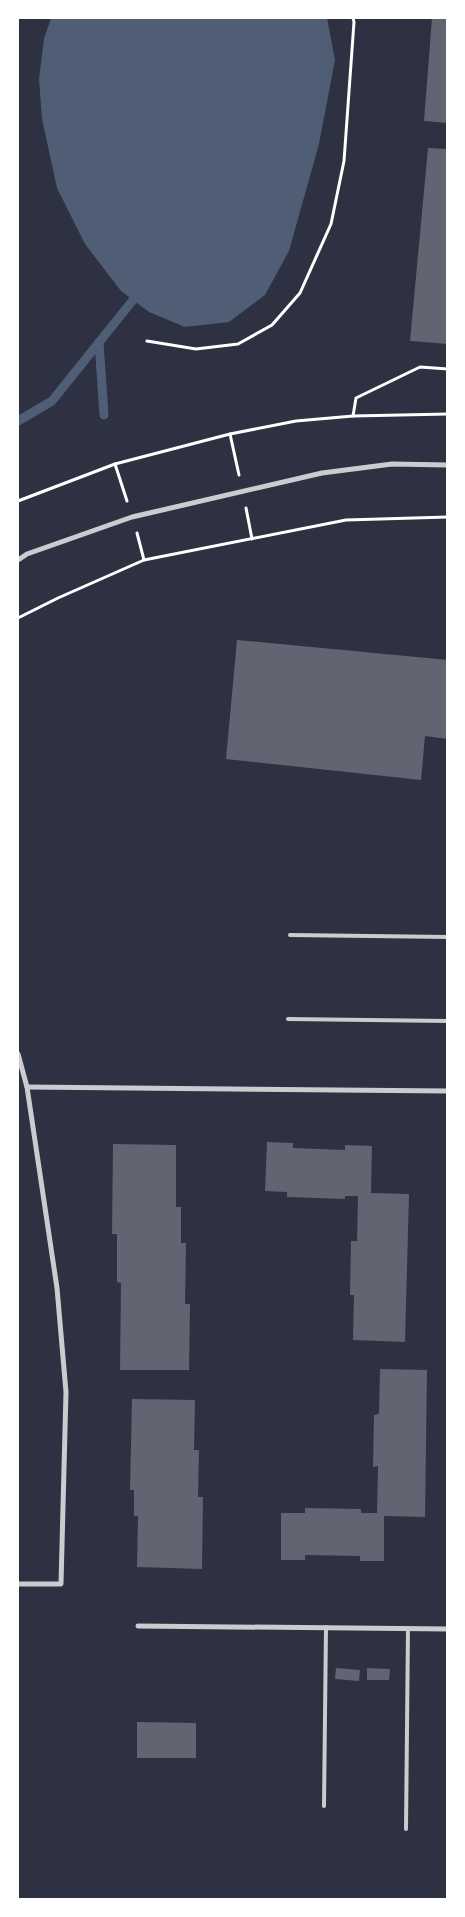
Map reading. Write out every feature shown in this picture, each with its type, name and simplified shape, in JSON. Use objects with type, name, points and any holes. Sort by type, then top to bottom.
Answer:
[{"type":"street","points":[[18,560],[27,554],[132,517],[322,472],[392,464],[448,465]]},
{"type":"street","points":[[18,1054],[27,1087],[57,1288],[66,1392],[61,1584],[18,1584]]},
{"type":"street","points":[[27,1087],[448,1091]]},
{"type":"street","points":[[138,1626],[448,1629]]},
{"type":"lane","points":[[290,935],[448,936]]},
{"type":"lane","points":[[288,1019],[448,1021]]},
{"type":"lane","points":[[324,1806],[326,1628]]},
{"type":"lane","points":[[406,1829],[408,1628]]},
{"type":"path","points":[[147,341],[196,349],[238,344],[272,325],[300,292],[331,224],[344,161],[353,18]]},
{"type":"path","points":[[353,416],[356,398],[420,367],[448,369]]},
{"type":"path","points":[[18,501],[114,464],[230,434],[296,421],[353,416],[448,414]]},
{"type":"path","points":[[18,618],[144,560],[346,520],[448,517]]},
{"type":"water","points":[[51,18],[327,18],[335,60],[319,144],[289,251],[265,295],[229,322],[185,327],[149,312],[121,291],[85,244],[57,188],[42,119],[39,79],[44,39]]},
{"type":"building","points":[[432,18],[448,18],[448,123],[424,121]]},
{"type":"building","points":[[428,148],[448,149],[448,344],[410,341]]},
{"type":"building","points":[[237,640],[448,660],[448,739],[425,736],[421,780],[226,759]]},
{"type":"building","points":[[267,1142],[293,1143],[293,1148],[345,1150],[345,1145],[372,1146],[371,1193],[409,1194],[405,1342],[353,1340],[354,1295],[350,1295],[351,1241],[357,1241],[358,1196],[345,1196],[345,1199],[287,1197],[287,1192],[265,1191]]},
{"type":"building","points":[[113,1144],[176,1145],[176,1207],[181,1207],[181,1243],[186,1243],[185,1304],[190,1304],[189,1370],[120,1370],[121,1283],[117,1282],[117,1234],[112,1234]]},
{"type":"building","points":[[380,1369],[427,1370],[425,1517],[384,1516],[384,1561],[360,1561],[360,1556],[305,1555],[305,1560],[281,1560],[281,1513],[305,1513],[305,1508],[361,1509],[361,1513],[377,1513],[378,1466],[373,1467],[374,1415],[379,1414]]},
{"type":"building","points":[[132,1399],[195,1400],[194,1450],[199,1450],[198,1497],[203,1497],[202,1569],[137,1567],[138,1516],[134,1516],[134,1490],[130,1490]]},
{"type":"building","points":[[336,1668],[360,1670],[359,1681],[335,1679]]},
{"type":"building","points":[[367,1668],[390,1669],[389,1680],[367,1680]]},
{"type":"building","points":[[137,1722],[196,1723],[196,1758],[137,1758]]},
{"type":"waterway","points":[[18,421],[52,401],[133,300]]},
{"type":"waterway","points":[[99,342],[104,415]]}]
